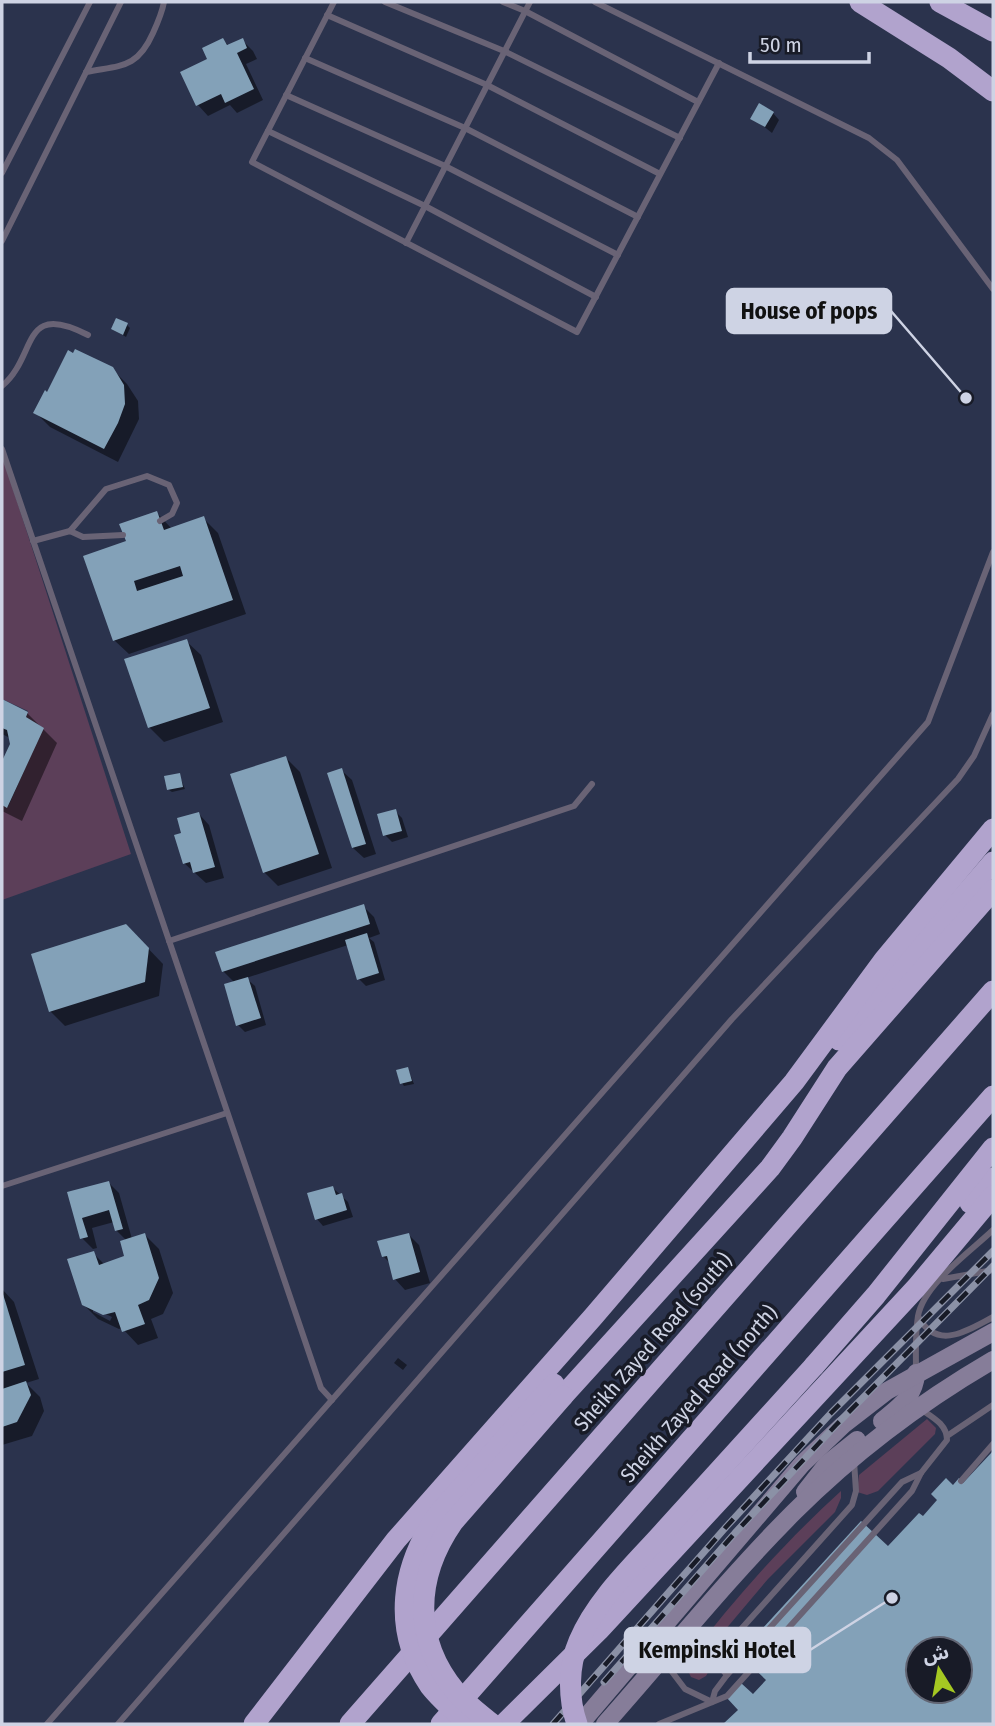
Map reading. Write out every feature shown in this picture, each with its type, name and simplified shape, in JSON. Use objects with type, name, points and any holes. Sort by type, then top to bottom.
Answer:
[{"type":"highway","points":[[860,2],[949,58],[993,91]]},
{"type":"highway","points":[[940,2],[993,31]]},
{"type":"highway","points":[[254,1724],[396,1540],[593,1317],[794,1082],[884,960],[993,829]]},
{"type":"highway","points":[[794,1082],[856,1022],[993,862]]},
{"type":"highway","points":[[469,1724],[447,1706],[430,1686],[413,1650],[405,1611],[406,1585],[412,1559],[424,1535],[439,1513],[769,1168],[847,1055],[993,890]]},
{"type":"highway","points":[[811,1107],[993,907]]},
{"type":"highway","name":"Sheikh Zayed Road (south)","points":[[350,1724],[993,991]]},
{"type":"highway","name":"Sheikh Zayed Road (north)","points":[[441,1724],[993,1096]]},
{"type":"highway","points":[[579,1724],[570,1689],[572,1665],[578,1642],[590,1620],[629,1570],[876,1295],[993,1148]]},
{"type":"highway","points":[[876,1295],[993,1178]]},
{"type":"highway","points":[[503,1724],[599,1629],[916,1288],[989,1202]]},
{"type":"highway","points":[[492,1724],[458,1695],[437,1664],[424,1619],[424,1591],[433,1555],[453,1522],[559,1390]]},
{"type":"street","points":[[579,1724],[802,1464],[865,1407],[916,1373],[993,1332]]},
{"type":"street","points":[[606,1724],[796,1510],[854,1458],[919,1408],[993,1360]]},
{"type":"street","points":[[796,1510],[809,1486],[827,1464],[906,1400],[914,1388],[916,1373]]},
{"type":"lane","points":[[2,173],[90,2]]},
{"type":"lane","points":[[2,242],[121,2]]},
{"type":"lane","points":[[86,72],[123,65],[138,59],[162,14],[163,2]]},
{"type":"lane","points":[[334,2],[252,162],[577,332],[719,64]]},
{"type":"lane","points":[[385,2],[504,51],[680,138]]},
{"type":"lane","points":[[503,2],[525,11],[698,103]]},
{"type":"lane","points":[[406,243],[530,2]]},
{"type":"lane","points":[[595,2],[869,138],[897,160],[993,289]]},
{"type":"lane","points":[[327,15],[487,85],[660,174]]},
{"type":"lane","points":[[305,58],[465,128],[638,218]]},
{"type":"lane","points":[[949,58],[993,100]]},
{"type":"lane","points":[[286,95],[445,166],[618,256]]},
{"type":"lane","points":[[268,131],[425,206],[596,297]]},
{"type":"lane","points":[[2,386],[14,373],[32,337],[41,328],[53,323],[65,324],[88,335]]},
{"type":"lane","points":[[2,449],[321,1388],[332,1400]]},
{"type":"lane","points":[[33,541],[71,531],[106,489],[147,476],[169,485],[177,503],[172,514],[160,521]]},
{"type":"lane","points":[[71,531],[83,537],[123,535]]},
{"type":"lane","points":[[47,1724],[929,722],[993,552]]},
{"type":"lane","points":[[118,1724],[732,1019],[958,779],[978,749],[993,713]]},
{"type":"lane","points":[[169,941],[574,806],[592,784]]},
{"type":"lane","points":[[2,1186],[228,1113]]},
{"type":"lane","points":[[916,1373],[918,1316],[929,1292],[993,1230]]},
{"type":"lane","points":[[941,1279],[993,1270]]},
{"type":"lane","points":[[918,1316],[931,1331],[949,1336],[993,1317]]},
{"type":"lane","points":[[947,1436],[990,1410],[993,1405]]},
{"type":"lane","points":[[659,1724],[727,1696],[912,1491],[921,1473],[945,1444],[947,1436],[940,1423],[919,1408]]},
{"type":"lane","points":[[961,1481],[993,1444]]},
{"type":"lane","points":[[727,1675],[716,1662],[717,1656],[852,1506],[856,1491],[854,1458]]},
{"type":"lane","points":[[712,1702],[715,1691],[727,1675],[902,1482],[921,1473]]},
{"type":"lane","points":[[663,1659],[685,1689],[712,1702]]},
{"type":"shaded area","points":[[2,455],[131,854],[2,900],[2,805],[8,807],[43,728],[26,717],[28,711],[2,699]]},
{"type":"shaded area","points":[[927,1419],[936,1428],[935,1434],[878,1491],[867,1495],[857,1492],[859,1475]]},
{"type":"shaded area","points":[[841,1491],[835,1512],[768,1579],[709,1649],[709,1669],[706,1676],[699,1680],[691,1677],[687,1661],[705,1638],[780,1551]]},
{"type":"building","points":[[223,38],[227,45],[243,38],[247,48],[237,53],[254,89],[225,103],[221,94],[196,106],[180,72],[207,59],[202,48]]},
{"type":"building","points":[[759,103],[774,112],[765,127],[750,119]]},
{"type":"building","points":[[116,318],[128,323],[123,335],[111,329]]},
{"type":"building","points":[[75,349],[113,367],[124,385],[125,404],[104,449],[33,413],[68,350],[73,353]]},
{"type":"building","points":[[157,511],[164,530],[204,516],[233,600],[113,641],[83,556],[126,541],[119,524]],"holes":[[[180,566],[183,576],[137,591],[134,581]]]},
{"type":"building","points":[[187,639],[210,708],[148,728],[124,659]]},
{"type":"building","points":[[2,699],[28,712],[26,717],[44,728],[7,808],[2,805],[2,761],[10,744],[7,730],[2,728]]},
{"type":"building","points":[[286,756],[319,854],[263,873],[230,774]]},
{"type":"building","points":[[342,768],[366,844],[352,848],[327,773]]},
{"type":"building","points":[[180,773],[183,787],[167,790],[164,776]]},
{"type":"building","points":[[396,809],[402,831],[383,836],[377,814]]},
{"type":"building","points":[[199,812],[215,867],[193,873],[190,862],[183,864],[174,835],[181,833],[177,818]]},
{"type":"building","points":[[364,904],[370,924],[222,972],[215,952]]},
{"type":"building","points":[[126,924],[149,948],[145,982],[49,1012],[31,954]]},
{"type":"building","points":[[367,933],[379,973],[357,980],[345,940]]},
{"type":"building","points":[[248,977],[261,1018],[236,1026],[224,984]]},
{"type":"building","points":[[408,1067],[412,1081],[400,1084],[396,1070]]},
{"type":"building","points":[[109,1181],[123,1229],[115,1231],[109,1210],[82,1218],[88,1237],[80,1239],[67,1192]]},
{"type":"building","points":[[333,1186],[336,1195],[342,1193],[347,1210],[315,1220],[307,1193]]},
{"type":"building","points":[[145,1233],[159,1278],[149,1300],[138,1305],[145,1324],[122,1332],[115,1312],[103,1315],[82,1305],[67,1259],[94,1251],[99,1265],[124,1256],[120,1241]]},
{"type":"building","points":[[409,1233],[420,1272],[393,1280],[387,1256],[382,1257],[377,1241]]},
{"type":"building","points":[[2,1291],[25,1365],[2,1372]]},
{"type":"building","points":[[26,1381],[31,1395],[17,1422],[2,1427],[2,1389]]},
{"type":"building","points":[[993,1451],[993,1724],[723,1724],[738,1710],[727,1698],[741,1683],[753,1694],[766,1680],[739,1654],[861,1521],[888,1546],[919,1513],[923,1516],[937,1500],[931,1494],[946,1478],[953,1485],[959,1478],[963,1483]]},
{"type":"railway","points":[[553,1724],[726,1527],[831,1413],[993,1251]]},
{"type":"railway","points":[[604,1682],[735,1533],[836,1425],[993,1266]]},
{"type":"place","name":"House of pops","points":[[966,398]]},
{"type":"place","name":"Kempinski Hotel","points":[[892,1598]]}]
